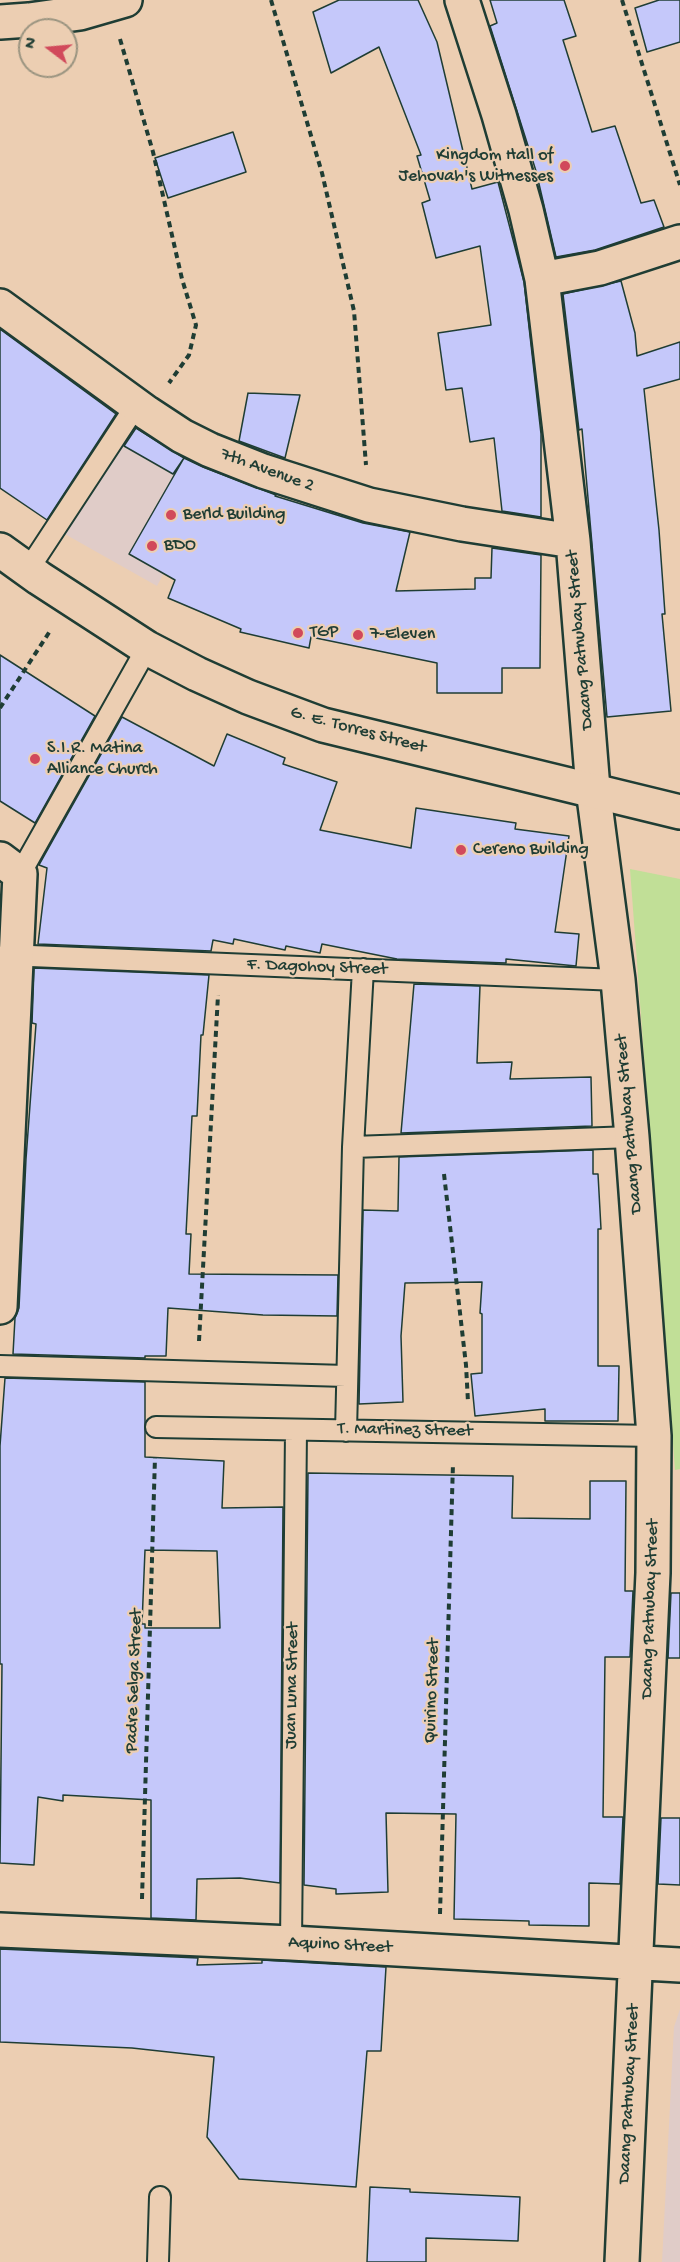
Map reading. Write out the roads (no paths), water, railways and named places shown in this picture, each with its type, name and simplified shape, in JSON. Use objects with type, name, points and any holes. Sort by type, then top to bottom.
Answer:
[{"type":"street","name":"Daang Patnubay Street","points":[[462,0],[499,115],[526,210],[542,279],[573,541],[593,789],[618,980],[654,1436],[653,1573],[622,2262]]},
{"type":"street","points":[[0,22],[81,13],[117,2]]},
{"type":"street","points":[[542,279],[600,268],[680,242]]},
{"type":"street","name":"7th Avenue 2","points":[[0,306],[182,436],[210,450],[263,471],[369,505],[462,524],[573,541]]},
{"type":"street","name":"G. E. Torres Street","points":[[0,550],[147,648],[248,697],[323,724],[680,812]]},
{"type":"street","points":[[0,1306],[10,867]]},
{"type":"street","name":"Aquino Street","points":[[0,1930],[291,1943],[680,1965]]},
{"type":"lane","points":[[28,570],[142,408]]},
{"type":"lane","points":[[10,867],[147,648]]},
{"type":"lane","name":"F. Dagohoy Street","points":[[8,955],[618,980]]},
{"type":"lane","points":[[346,1431],[353,1147],[363,969]]},
{"type":"lane","points":[[353,1147],[632,1137]]},
{"type":"lane","points":[[0,1366],[346,1376]]},
{"type":"lane","name":"T. Martinez Street","points":[[156,1427],[654,1436]]},
{"type":"lane","name":"Juan Luna Street","points":[[291,1943],[296,1430]]},
{"type":"lane","points":[[158,2262],[160,2197]]},
{"type":"place","name":"Kingdom Hall of Jehovah's Witnesses","points":[[565,166]]},
{"type":"place","name":"Berld Building","points":[[171,515]]},
{"type":"place","name":"BDO","points":[[152,546]]},
{"type":"place","name":"TGP","points":[[298,633]]},
{"type":"place","name":"7-Eleven","points":[[358,635]]},
{"type":"place","name":"S.I.R. Matina Alliance Church","points":[[35,759]]},
{"type":"place","name":"Cereno Building","points":[[461,850]]}]
